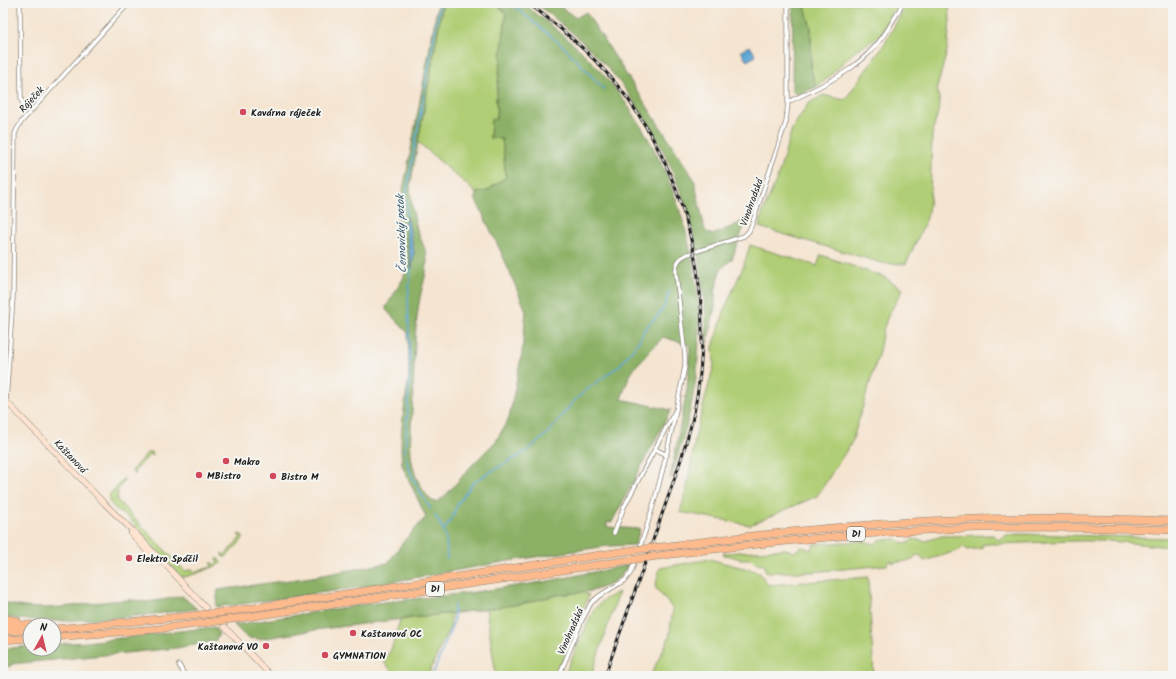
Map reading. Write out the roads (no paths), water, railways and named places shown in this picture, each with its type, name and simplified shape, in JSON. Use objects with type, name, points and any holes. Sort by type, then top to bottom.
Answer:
[{"type":"highway","name":"D1","points":[[62,628],[233,611],[633,550],[836,527],[950,520],[1047,518],[1173,521]]},
{"type":"highway","name":"D1","points":[[62,636],[157,629],[197,624],[632,562],[665,555],[777,541],[872,533],[1048,526],[1173,530]]},
{"type":"highway","points":[[3,618],[22,623]]},
{"type":"highway","points":[[3,624],[22,625]]},
{"type":"highway","points":[[3,631],[22,630]]},
{"type":"highway","points":[[3,640],[22,639]]},
{"type":"main road","name":"Kaštanová","points":[[4,399],[126,526],[137,541],[150,554],[162,562],[206,608]]},
{"type":"main road","points":[[224,626],[271,676]]},
{"type":"street","points":[[20,3],[21,98],[23,106],[30,112]]},
{"type":"street","name":"Ráječek","points":[[4,399],[13,297],[15,134],[22,121],[130,3]]},
{"type":"street","name":"Vinohradská","points":[[641,544],[655,503],[667,455],[685,366],[676,273],[677,263],[680,258],[688,254],[739,238],[749,231],[786,122],[788,102],[788,3]]},
{"type":"street","points":[[788,102],[832,81],[863,59],[884,37],[902,3]]},
{"type":"street","name":"Vinohradská","points":[[614,533],[624,507],[677,407]]},
{"type":"street","points":[[656,449],[667,455]]},
{"type":"street","name":"Vinohradská","points":[[559,676],[582,620],[591,603],[599,596],[625,580],[632,562]]},
{"type":"street","points":[[180,665],[185,676]]},
{"type":"water","points":[[750,46],[756,56],[747,61],[741,51]]},
{"type":"water","points":[[407,216],[414,252],[412,269],[405,223]]},
{"type":"waterway","name":"Černovický potok","points":[[407,216],[406,195],[440,3]]},
{"type":"waterway","points":[[510,3],[562,45],[604,89]]},
{"type":"waterway","name":"Černovický potok","points":[[411,268],[408,298],[410,371],[405,453],[415,482],[431,509]]},
{"type":"waterway","points":[[444,530],[453,516],[457,505],[472,484],[483,476],[527,451],[547,434],[573,402],[585,391],[620,365],[639,341],[644,330],[665,305],[669,291]]},
{"type":"waterway","name":"Černovický potok","points":[[435,515],[445,536],[447,559]]},
{"type":"waterway","name":"Černovický potok","points":[[432,676],[454,621],[454,605]]},
{"type":"railway","points":[[528,3],[556,24],[594,59],[628,99],[650,134],[668,171],[683,209],[693,249],[700,290],[702,331],[700,372],[691,426],[675,479],[605,676]]},
{"type":"place","name":"Kavárna ráječek","points":[[243,112]]},
{"type":"place","name":"Makro","points":[[226,461]]},
{"type":"place","name":"MBistro","points":[[199,475]]},
{"type":"place","name":"Bistro M","points":[[273,476]]},
{"type":"place","name":"Elektro Spáčil","points":[[129,558]]},
{"type":"place","name":"Kaštanová OC","points":[[353,633]]},
{"type":"place","name":"Kaštanová VO","points":[[266,646]]},
{"type":"place","name":"GYMNATION","points":[[325,655]]}]
